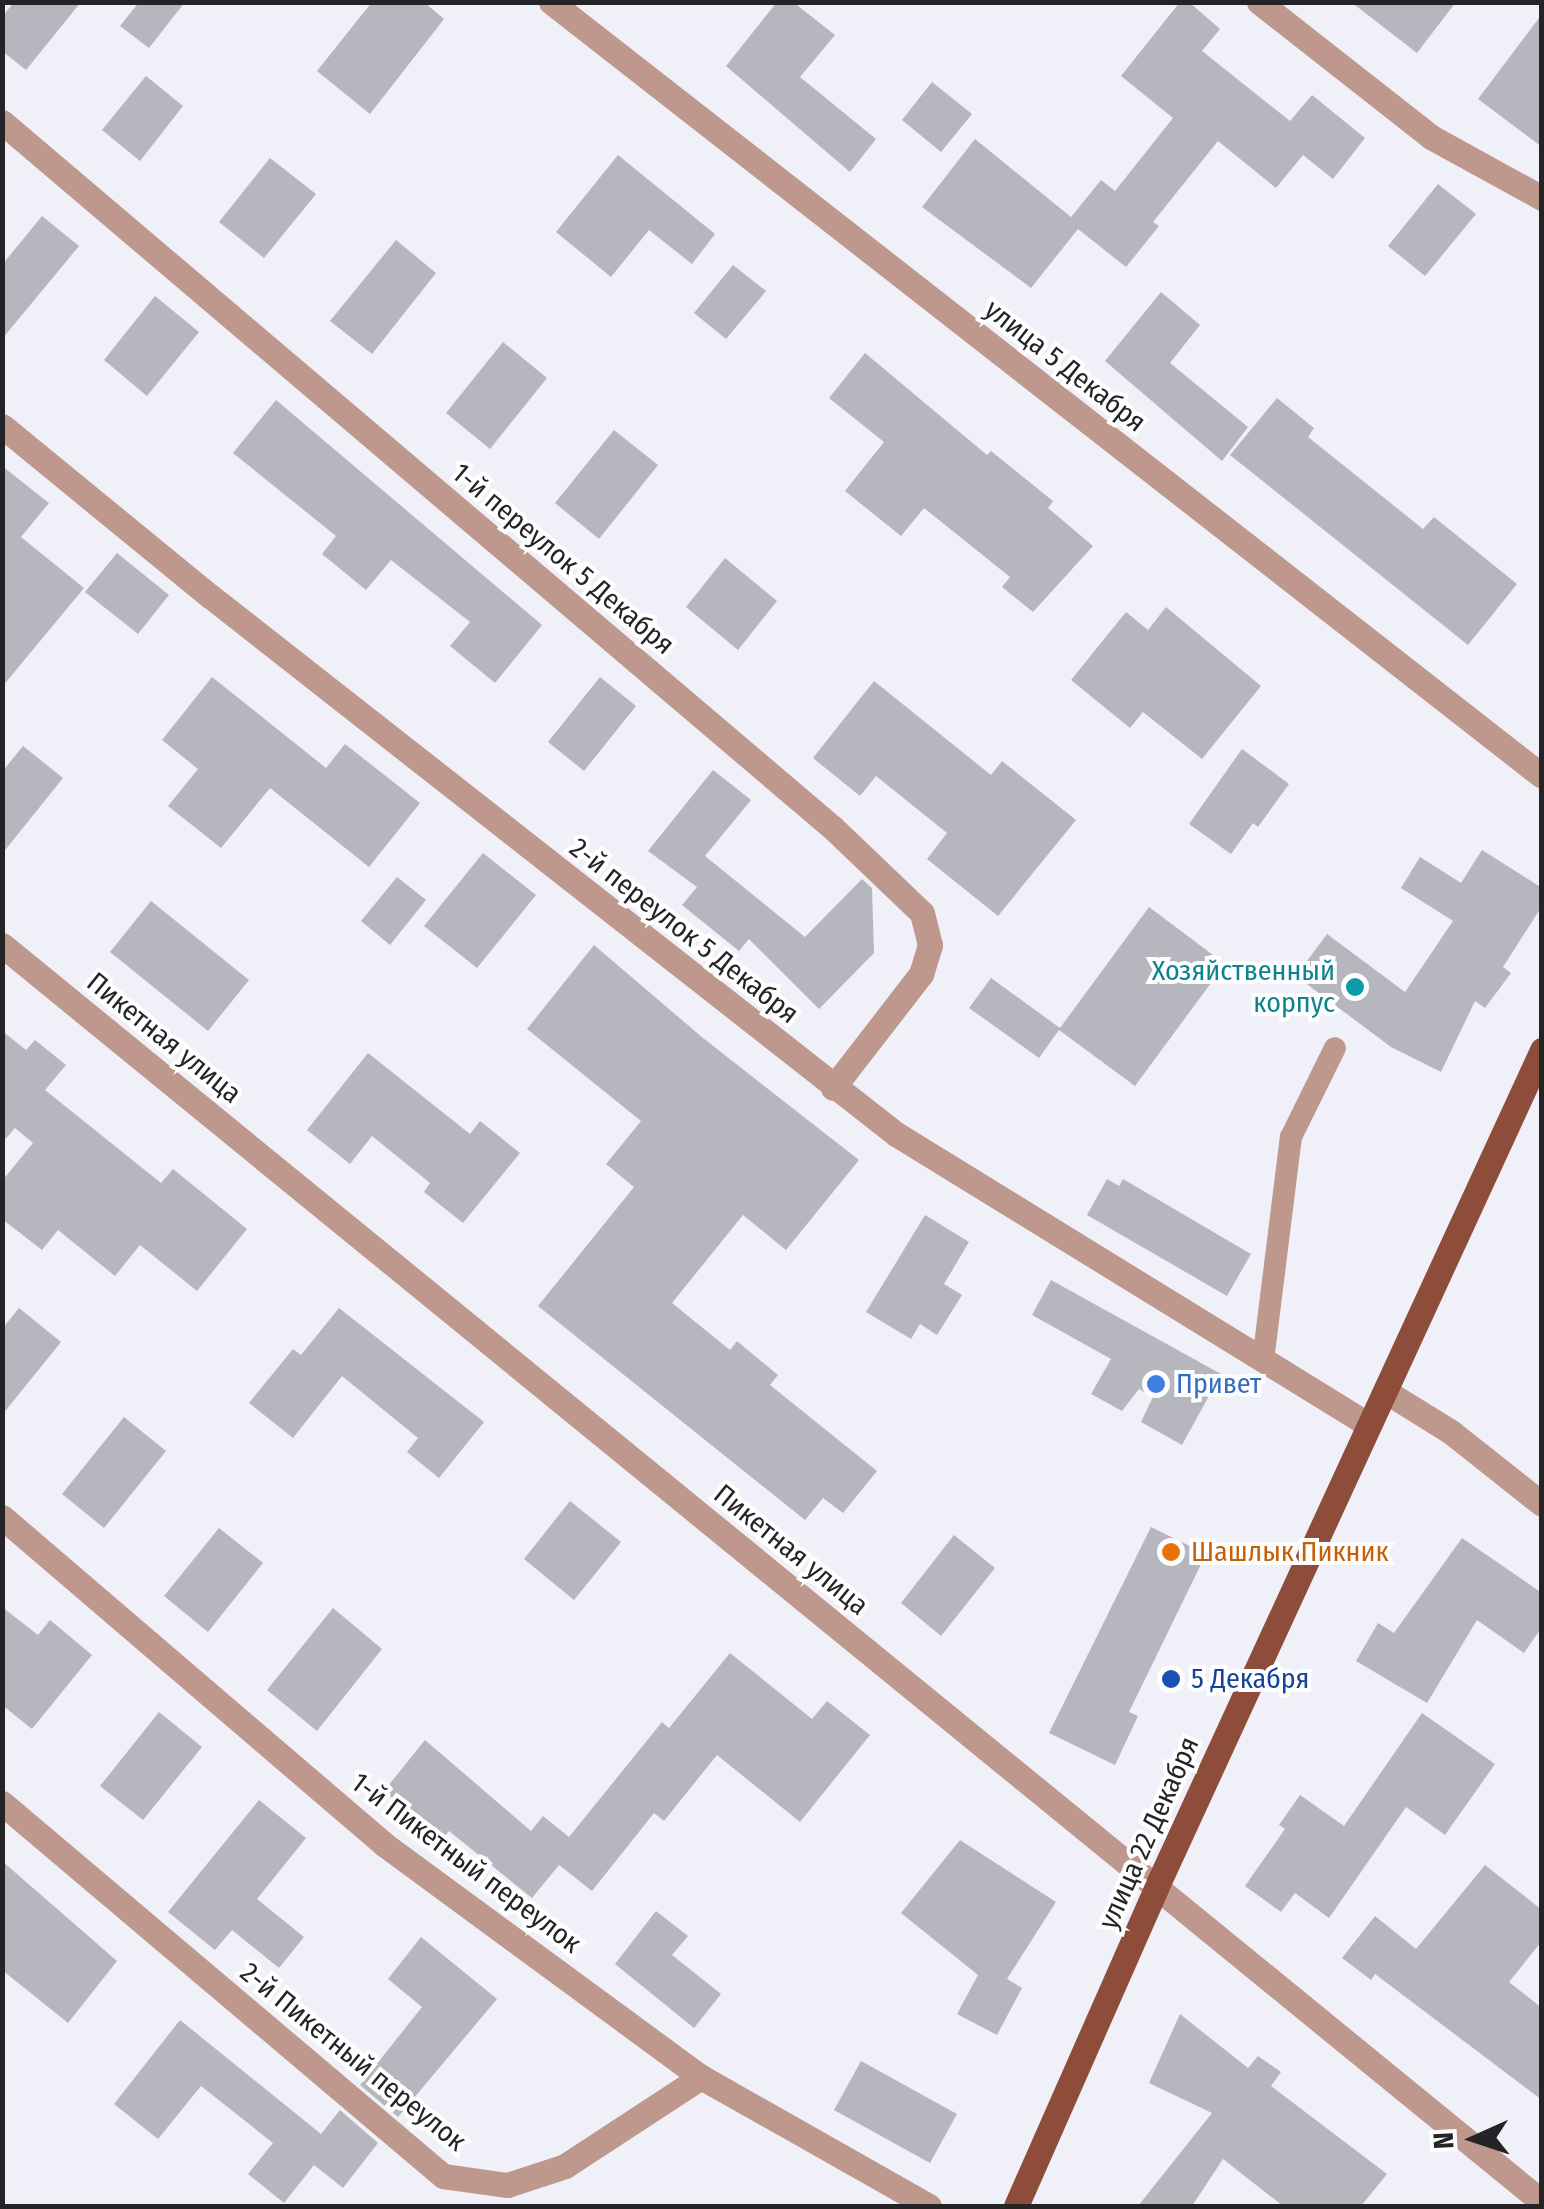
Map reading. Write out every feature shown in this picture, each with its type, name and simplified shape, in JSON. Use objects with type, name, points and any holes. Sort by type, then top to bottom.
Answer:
[{"type":"main road","name":"улица 22 Декабря","points":[[1016,2206],[1156,1888],[1542,1050]]},
{"type":"street","name":"улица 5 Декабря","points":[[551,2],[1542,776]]},
{"type":"street","points":[[1260,2],[1430,137],[1542,198]]},
{"type":"street","name":"1-й переулок 5 Декабря","points":[[2,122],[833,828],[922,913],[930,945],[921,974],[833,1088]]},
{"type":"street","name":"2-й переулок 5 Декабря","points":[[2,426],[210,596],[833,1088],[896,1134],[1369,1426]]},
{"type":"street","name":"Пикетная улица","points":[[2,945],[1542,2202]]},
{"type":"street","points":[[1385,1391],[1451,1432],[1542,1504]]},
{"type":"street","name":"1-й Пикетный переулок","points":[[2,1517],[386,1845],[700,2077],[929,2206]]},
{"type":"street","name":"2-й Пикетный переулок","points":[[2,1803],[443,2176],[507,2185],[565,2166],[700,2077]]},
{"type":"lane","points":[[1264,1362],[1291,1137],[1335,1048]]},
{"type":"building","points":[[14,2],[81,2],[26,70],[2,51],[2,17]]},
{"type":"building","points":[[139,2],[185,2],[149,48],[120,26]]},
{"type":"building","points":[[372,2],[424,2],[444,19],[370,114],[317,71]]},
{"type":"building","points":[[777,2],[793,2],[835,35],[800,77],[876,139],[850,172],[726,66]]},
{"type":"building","points":[[1180,2],[1189,2],[1220,29],[1202,51],[1290,121],[1312,95],[1365,138],[1333,179],[1303,155],[1276,188],[1218,141],[1153,222],[1159,226],[1126,267],[1078,229],[1031,288],[922,207],[975,139],[1071,217],[1101,180],[1115,191],[1173,118],[1121,76]]},
{"type":"building","points":[[1351,2],[1456,2],[1417,53]]},
{"type":"building","points":[[1542,14],[1542,147],[1478,99]]},
{"type":"building","points":[[146,76],[183,106],[140,161],[102,130]]},
{"type":"building","points":[[932,82],[972,114],[941,152],[902,120]]},
{"type":"building","points":[[618,155],[715,234],[692,264],[649,230],[611,277],[556,232]]},
{"type":"building","points":[[270,158],[316,194],[264,258],[219,222]]},
{"type":"building","points":[[1438,184],[1476,214],[1425,276],[1388,246]]},
{"type":"building","points":[[42,216],[79,246],[2,339],[2,265]]},
{"type":"building","points":[[396,240],[436,273],[372,354],[330,321]]},
{"type":"building","points":[[733,265],[766,291],[726,339],[694,313]]},
{"type":"building","points":[[1161,292],[1200,325],[1170,363],[1248,427],[1222,461],[1105,361]]},
{"type":"building","points":[[155,296],[199,332],[147,396],[104,360]]},
{"type":"building","points":[[503,342],[547,378],[490,449],[446,413]]},
{"type":"building","points":[[865,353],[987,455],[991,451],[1053,501],[1048,508],[1093,546],[1033,612],[1002,587],[1010,577],[924,508],[901,536],[845,491],[884,442],[829,398]]},
{"type":"building","points":[[1277,398],[1314,428],[1308,437],[1423,529],[1434,517],[1517,584],[1468,645],[1230,455]]},
{"type":"building","points":[[276,400],[542,625],[495,683],[450,646],[470,622],[391,560],[366,590],[322,554],[336,536],[233,453]]},
{"type":"building","points":[[614,430],[658,465],[599,539],[555,503]]},
{"type":"building","points":[[2,466],[49,503],[21,537],[84,588],[2,687]]},
{"type":"building","points":[[117,553],[169,595],[138,634],[85,592]]},
{"type":"building","points":[[725,558],[777,601],[738,650],[686,607]]},
{"type":"building","points":[[1166,607],[1261,686],[1202,759],[1143,712],[1130,728],[1071,680],[1126,612],[1148,630]]},
{"type":"building","points":[[212,677],[326,768],[345,744],[420,803],[369,867],[270,788],[221,848],[168,806],[198,769],[162,740]]},
{"type":"building","points":[[600,677],[636,706],[584,771],[548,742]]},
{"type":"building","points":[[874,681],[991,775],[1002,761],[1076,820],[998,916],[927,859],[947,833],[876,776],[860,796],[813,758]]},
{"type":"building","points":[[23,746],[63,778],[2,854],[2,772]]},
{"type":"building","points":[[1242,749],[1289,784],[1258,827],[1253,823],[1231,854],[1189,824]]},
{"type":"building","points":[[713,770],[751,800],[705,856],[805,937],[862,879],[872,888],[874,953],[819,1009],[749,939],[739,951],[682,905],[697,887],[648,851]]},
{"type":"building","points":[[1482,850],[1542,888],[1542,906],[1503,967],[1511,973],[1485,1008],[1475,1001],[1441,1072],[1391,1047],[1296,976],[1327,934],[1405,992],[1453,921],[1401,888],[1420,857],[1461,883]]},
{"type":"building","points":[[483,853],[536,895],[477,968],[424,926]]},
{"type":"building","points":[[397,877],[426,900],[390,945],[361,921]]},
{"type":"building","points":[[151,901],[249,980],[208,1031],[110,952]]},
{"type":"building","points":[[1149,907],[1225,964],[1135,1086],[1059,1030],[1039,1058],[969,1008],[991,978],[1060,1028]]},
{"type":"building","points":[[594,945],[703,1038],[859,1160],[786,1250],[743,1215],[672,1303],[730,1350],[737,1341],[778,1375],[770,1385],[877,1471],[843,1513],[823,1498],[805,1520],[538,1306],[634,1187],[606,1164],[641,1121],[527,1029]]},
{"type":"building","points":[[2,1031],[26,1050],[35,1040],[66,1065],[45,1090],[161,1183],[173,1169],[247,1229],[197,1291],[140,1245],[115,1276],[58,1230],[42,1250],[2,1219],[2,1181],[33,1143],[15,1128],[2,1143]]},
{"type":"building","points":[[368,1053],[470,1134],[480,1121],[520,1153],[463,1223],[424,1192],[430,1183],[372,1136],[350,1164],[307,1130]]},
{"type":"building","points":[[1107,1179],[1119,1186],[1123,1179],[1251,1254],[1227,1296],[1087,1215]]},
{"type":"building","points":[[925,1215],[969,1242],[944,1284],[962,1295],[937,1335],[920,1324],[911,1339],[866,1312]]},
{"type":"building","name":"Привет","points":[[1051,1280],[1221,1374],[1182,1445],[1141,1422],[1153,1397],[1139,1389],[1122,1411],[1091,1394],[1111,1359],[1032,1315]]},
{"type":"building","points":[[19,1308],[61,1342],[2,1415],[2,1329]]},
{"type":"building","points":[[339,1308],[484,1422],[439,1478],[407,1452],[418,1438],[342,1376],[293,1438],[249,1403],[293,1349],[301,1355]]},
{"type":"building","points":[[124,1417],[166,1451],[104,1528],[62,1494]]},
{"type":"building","points":[[570,1501],[621,1542],[574,1600],[524,1559]]},
{"type":"building","points":[[1151,1527],[1206,1554],[1129,1712],[1138,1716],[1115,1765],[1049,1733]]},
{"type":"building","points":[[219,1528],[263,1563],[208,1632],[164,1596]]},
{"type":"building","points":[[954,1535],[995,1568],[941,1636],[901,1603]]},
{"type":"building","points":[[1462,1538],[1542,1593],[1542,1627],[1524,1653],[1477,1620],[1427,1703],[1356,1661],[1378,1623],[1394,1633]]},
{"type":"building","points":[[2,1607],[38,1635],[50,1620],[92,1655],[32,1729],[2,1705]]},
{"type":"building","points":[[333,1608],[382,1649],[317,1731],[267,1690]]},
{"type":"building","points":[[730,1653],[812,1719],[827,1701],[870,1735],[800,1822],[717,1755],[664,1821],[654,1813],[592,1891],[559,1865],[532,1898],[449,1831],[443,1839],[384,1791],[425,1740],[531,1831],[543,1816],[569,1837],[662,1722],[669,1728]]},
{"type":"building","points":[[159,1712],[202,1747],[143,1820],[100,1786]]},
{"type":"building","points":[[1422,1713],[1495,1764],[1445,1835],[1406,1807],[1329,1918],[1295,1893],[1281,1912],[1245,1886],[1285,1829],[1279,1825],[1300,1795],[1344,1826]]},
{"type":"building","points":[[259,1800],[306,1838],[257,1899],[304,1937],[279,1968],[232,1930],[215,1950],[168,1912]]},
{"type":"building","points":[[960,1840],[1056,1902],[1007,1979],[1022,1988],[997,2035],[957,2014],[978,1975],[901,1913]]},
{"type":"building","points":[[2,1861],[117,1961],[68,2023],[2,1970]]},
{"type":"building","points":[[1485,1865],[1542,1910],[1542,1941],[1509,1982],[1542,2008],[1542,2100],[1375,1974],[1371,1980],[1342,1958],[1375,1916],[1416,1949]]},
{"type":"building","points":[[656,1911],[688,1936],[672,1955],[721,1994],[694,2028],[615,1964]]},
{"type":"building","points":[[421,1937],[497,1999],[398,2117],[360,2085],[422,2007],[388,1979]]},
{"type":"building","points":[[1180,2014],[1248,2068],[1258,2056],[1281,2072],[1271,2086],[1387,2174],[1361,2206],[1283,2206],[1223,2159],[1192,2206],[1138,2206],[1212,2113],[1149,2083]]},
{"type":"building","points":[[180,2020],[321,2134],[340,2110],[378,2143],[343,2188],[314,2165],[284,2203],[248,2174],[273,2143],[201,2086],[158,2139],[114,2104]]},
{"type":"building","points":[[861,2061],[957,2114],[930,2163],[834,2110]]},
{"type":"place","name":"Хозяйственный корпус","points":[[1355,987]]},
{"type":"place","name":"Привет","points":[[1156,1384]]},
{"type":"place","name":"Шашлык Пикник","points":[[1171,1552]]},
{"type":"place","name":"5 Декабря","points":[[1171,1679]]}]
